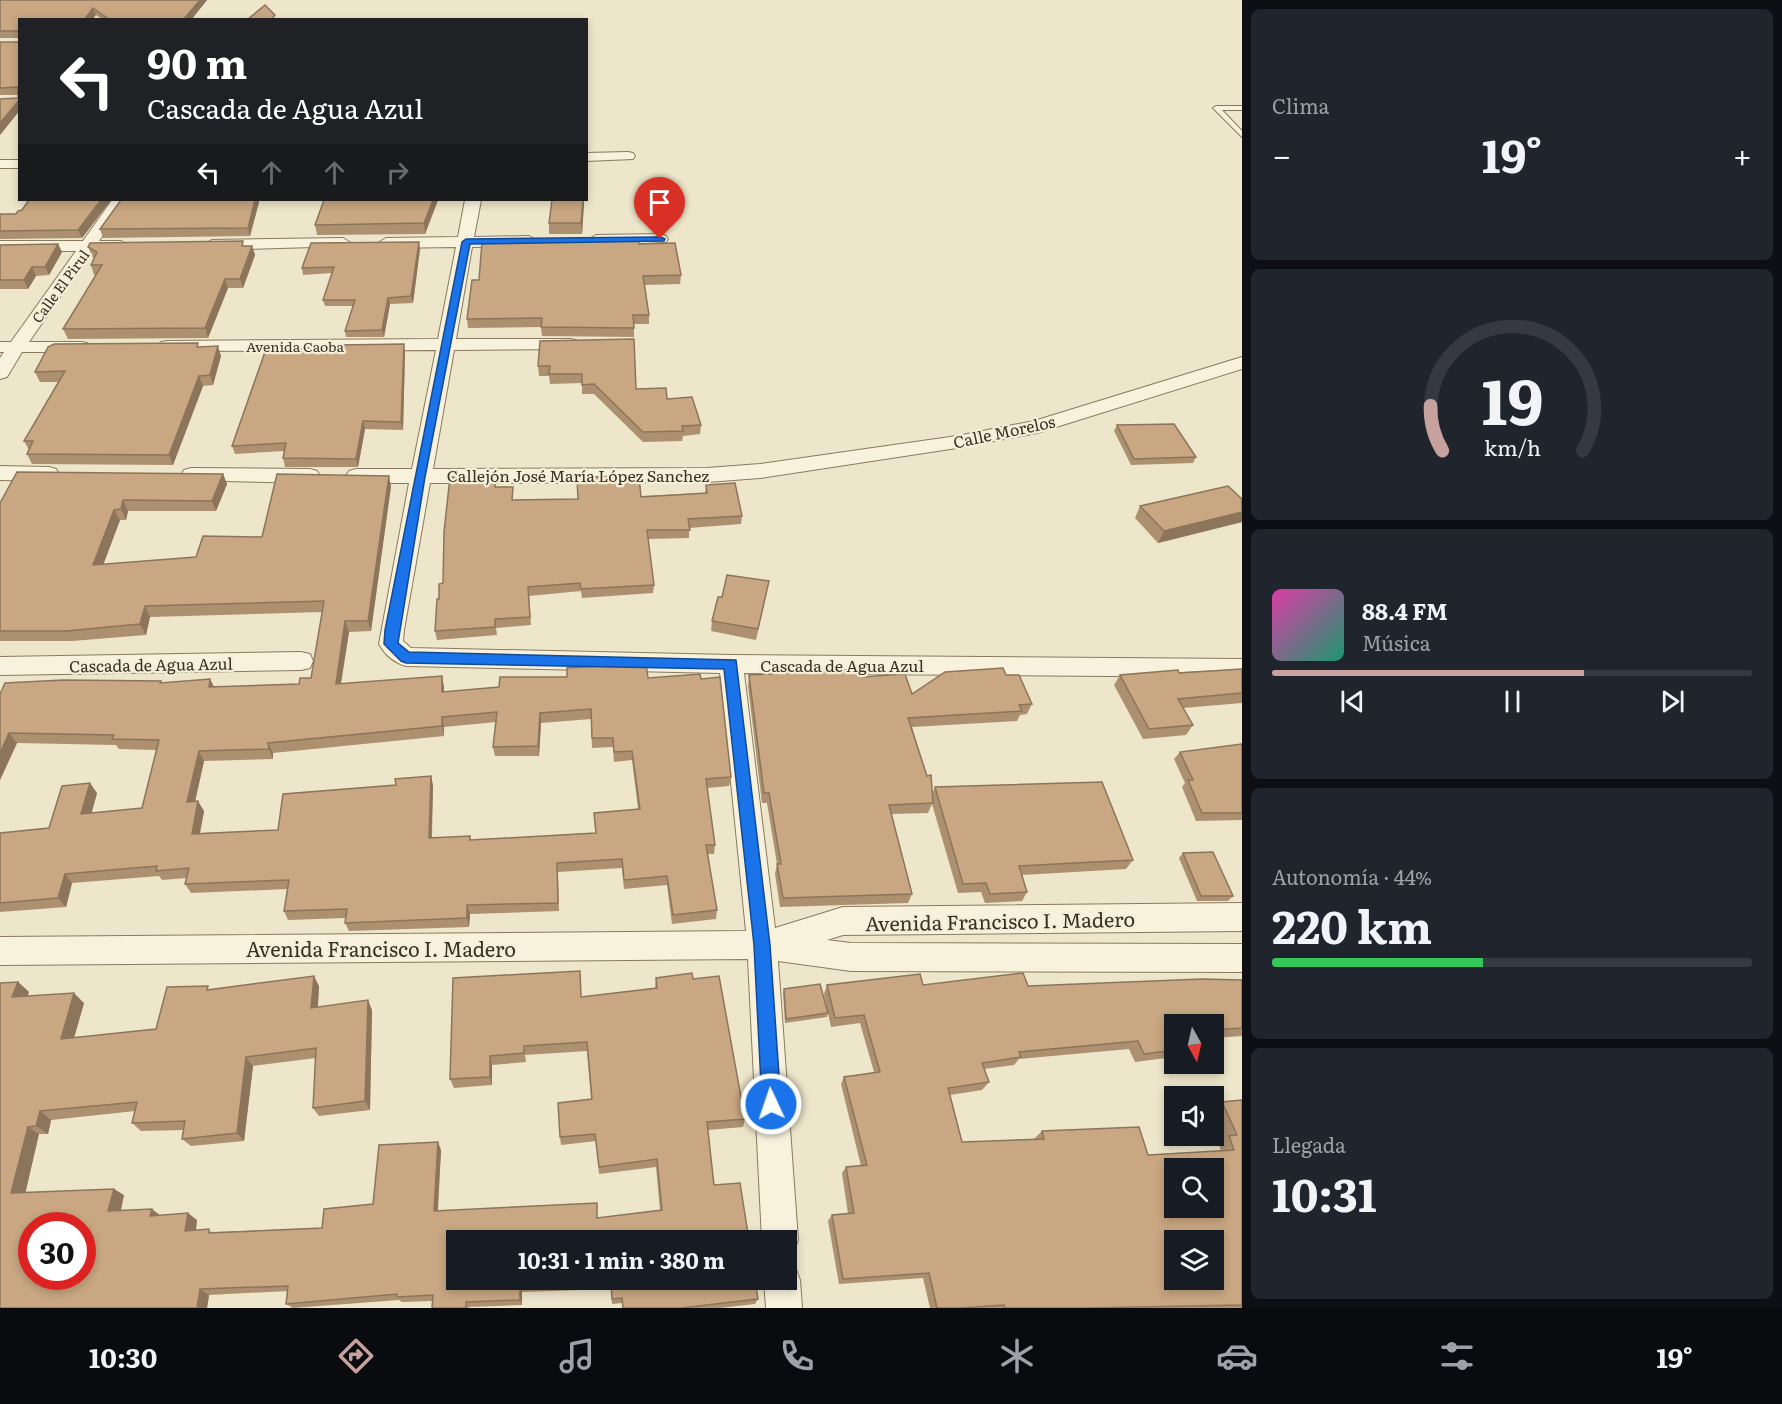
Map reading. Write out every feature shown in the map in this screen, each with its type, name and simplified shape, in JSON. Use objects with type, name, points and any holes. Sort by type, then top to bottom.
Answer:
[{"type":"street","points":[[588,157],[628,156]]},
{"type":"street","points":[[0,164],[18,164]]},
{"type":"street","name":"Calle El Pirul","points":[[0,373],[8,347],[89,246],[118,201]]},
{"type":"street","points":[[420,477],[473,201]]},
{"type":"street","points":[[580,240],[660,239]]},
{"type":"street","points":[[195,245],[546,241]]},
{"type":"street","points":[[0,246],[136,246]]},
{"type":"street","name":"Avenida Caoba","points":[[148,346],[591,344]]},
{"type":"street","points":[[8,347],[100,346]]},
{"type":"street","name":"Calle Morelos","points":[[760,471],[957,442],[1037,426],[1242,363]]},
{"type":"street","name":"Callejón José María López Sanchez","points":[[168,475],[420,477],[707,475],[760,471]]},
{"type":"street","points":[[0,473],[72,474]]},
{"type":"street","name":"Cascada de Agua Azul","points":[[420,477],[392,630],[391,644],[406,657],[731,664],[1242,668]]},
{"type":"street","name":"Cascada de Agua Azul","points":[[0,666],[301,661]]},
{"type":"street","points":[[731,664],[762,945],[779,1230]]},
{"type":"street","name":"Avenida Francisco I. Madero","points":[[762,945],[843,921],[1242,917]]},
{"type":"street","name":"Avenida Francisco I. Madero","points":[[0,951],[762,945],[851,957],[1242,958]]},
{"type":"street","points":[[782,1290],[783,1308]]},
{"type":"lane","points":[[1242,108],[1216,108],[1242,135]]},
{"type":"building","points":[[0,0],[200,0],[185,18],[107,18],[93,8],[86,18],[18,18],[18,31],[0,31]]},
{"type":"building","points":[[265,5],[275,15],[273,18],[249,18]]},
{"type":"building","points":[[0,42],[18,42],[18,87],[0,88]]},
{"type":"building","points":[[18,98],[18,101],[0,123],[0,99]]},
{"type":"building","points":[[28,201],[100,201],[78,230],[0,231],[0,214],[16,214]]},
{"type":"building","points":[[120,201],[255,201],[248,228],[100,229]]},
{"type":"building","points":[[324,201],[433,201],[424,223],[315,225]]},
{"type":"building","points":[[552,201],[583,201],[581,223],[549,223]]},
{"type":"building","points":[[580,238],[639,240],[639,244],[675,243],[681,275],[643,276],[649,315],[633,315],[634,328],[541,327],[542,318],[467,319],[472,280],[479,280],[482,242]]},
{"type":"building","points":[[243,241],[242,246],[252,246],[240,279],[225,279],[205,328],[63,329],[102,265],[91,265],[97,252],[88,247],[90,243]]},
{"type":"building","points":[[419,242],[411,296],[388,298],[382,330],[345,331],[355,300],[323,300],[334,267],[302,268],[311,243]]},
{"type":"building","points":[[58,244],[45,267],[32,267],[24,280],[0,280],[0,245]]},
{"type":"building","points":[[634,339],[636,389],[666,388],[667,399],[692,397],[701,425],[682,426],[683,431],[643,432],[594,384],[582,385],[582,374],[549,374],[550,366],[538,366],[540,341]]},
{"type":"building","points":[[198,343],[197,347],[218,346],[210,375],[199,376],[169,455],[27,454],[33,441],[24,441],[65,371],[35,372],[48,347],[54,344]]},
{"type":"building","points":[[404,344],[401,422],[363,421],[356,459],[283,458],[286,443],[232,446],[265,352],[340,345]]},
{"type":"building","points":[[1174,424],[1196,457],[1134,459],[1117,425]]},
{"type":"building","points":[[17,472],[223,474],[212,501],[123,500],[121,509],[114,510],[93,565],[196,557],[203,536],[262,537],[277,474],[389,476],[368,621],[345,621],[336,684],[442,676],[442,692],[499,687],[500,677],[567,677],[567,668],[646,664],[648,678],[700,674],[701,679],[720,677],[731,777],[706,779],[715,845],[706,845],[717,910],[673,915],[667,876],[624,880],[622,859],[557,863],[558,903],[467,905],[467,918],[345,923],[347,909],[284,911],[289,880],[185,884],[189,868],[156,871],[157,866],[65,874],[58,898],[0,903],[0,833],[49,828],[62,786],[90,783],[81,814],[142,808],[159,740],[112,739],[114,735],[9,733],[0,753],[0,694],[5,683],[63,680],[161,681],[160,683],[210,679],[209,687],[299,684],[300,678],[311,678],[324,601],[145,606],[140,624],[66,631],[0,631],[0,503]],"holes":[[[591,709],[592,738],[613,738],[614,752],[632,751],[640,809],[594,813],[596,833],[470,840],[470,836],[429,838],[431,776],[395,779],[396,785],[283,794],[278,830],[192,834],[198,801],[187,802],[199,751],[269,749],[268,743],[442,726],[442,717],[497,712],[493,747],[538,746],[540,713]]]},
{"type":"building","points":[[639,476],[641,497],[707,493],[706,485],[735,483],[742,516],[688,519],[690,530],[647,530],[654,585],[581,589],[580,583],[528,587],[530,617],[495,619],[495,627],[435,631],[439,584],[443,583],[444,532],[450,477],[496,477],[495,487],[513,487],[512,500],[578,499],[577,477]]},
{"type":"building","points":[[1228,486],[1242,499],[1242,512],[1164,531],[1140,506]]},
{"type":"building","points":[[727,575],[769,581],[758,629],[712,621],[718,597],[722,597]]},
{"type":"building","points":[[1003,668],[1006,675],[1019,675],[1032,704],[1019,705],[1022,711],[908,718],[927,776],[931,775],[933,803],[889,805],[912,894],[783,898],[777,864],[781,864],[769,793],[764,793],[749,675],[860,669],[862,677],[905,674],[912,694],[945,672]]},
{"type":"building","points":[[1242,669],[1242,693],[1178,699],[1193,725],[1149,729],[1120,675],[1178,670],[1179,673]]},
{"type":"building","points":[[1242,744],[1242,813],[1202,813],[1188,780],[1193,780],[1180,752]]},
{"type":"building","points":[[1102,782],[1133,860],[1019,866],[1027,892],[990,894],[986,883],[963,884],[935,787]]},
{"type":"building","points":[[1213,852],[1233,896],[1201,896],[1183,853]]},
{"type":"building","points":[[580,971],[581,997],[657,988],[656,978],[692,973],[693,979],[719,976],[745,1119],[707,1122],[714,1185],[740,1183],[747,1230],[446,1230],[446,1290],[520,1290],[520,1300],[466,1302],[466,1308],[432,1308],[433,1295],[397,1297],[397,1294],[286,1304],[288,1286],[200,1289],[197,1308],[0,1308],[0,983],[18,982],[12,997],[74,993],[61,1039],[156,1029],[167,987],[208,986],[207,990],[314,976],[311,1008],[368,1000],[365,1101],[313,1108],[316,1048],[246,1057],[237,1133],[182,1139],[185,1121],[132,1123],[137,1102],[40,1111],[36,1126],[28,1127],[11,1193],[114,1189],[108,1211],[152,1209],[150,1216],[188,1213],[185,1231],[209,1229],[209,1233],[322,1228],[324,1209],[373,1204],[379,1145],[438,1142],[434,1211],[597,1203],[597,1218],[662,1210],[657,1159],[599,1167],[595,1134],[560,1137],[558,1103],[592,1099],[587,1042],[524,1046],[524,1053],[490,1056],[490,1077],[450,1079],[453,978]]},
{"type":"building","points":[[1023,973],[1028,986],[1202,979],[1242,980],[1242,1028],[1224,1029],[1224,1014],[1164,1014],[1164,1051],[1144,1054],[1138,1041],[1019,1052],[1021,1057],[982,1063],[989,1082],[948,1088],[962,1142],[1044,1139],[1042,1131],[1139,1127],[1148,1155],[1234,1150],[1229,1136],[1237,1135],[1224,1102],[1242,1100],[1242,1305],[1005,1308],[1004,1305],[937,1308],[929,1273],[843,1279],[832,1215],[854,1213],[846,1167],[867,1165],[844,1077],[880,1072],[864,1015],[835,1018],[827,985],[920,974],[923,985]]},
{"type":"building","points":[[820,984],[828,1013],[786,1019],[784,989]]},
{"type":"building","points":[[611,1290],[757,1290],[758,1299],[681,1308],[623,1308],[622,1298],[612,1299]]},
{"type":"route","points":[[660,239],[466,242],[420,477],[391,644],[406,657],[731,664],[762,945],[771,1104]]}]
